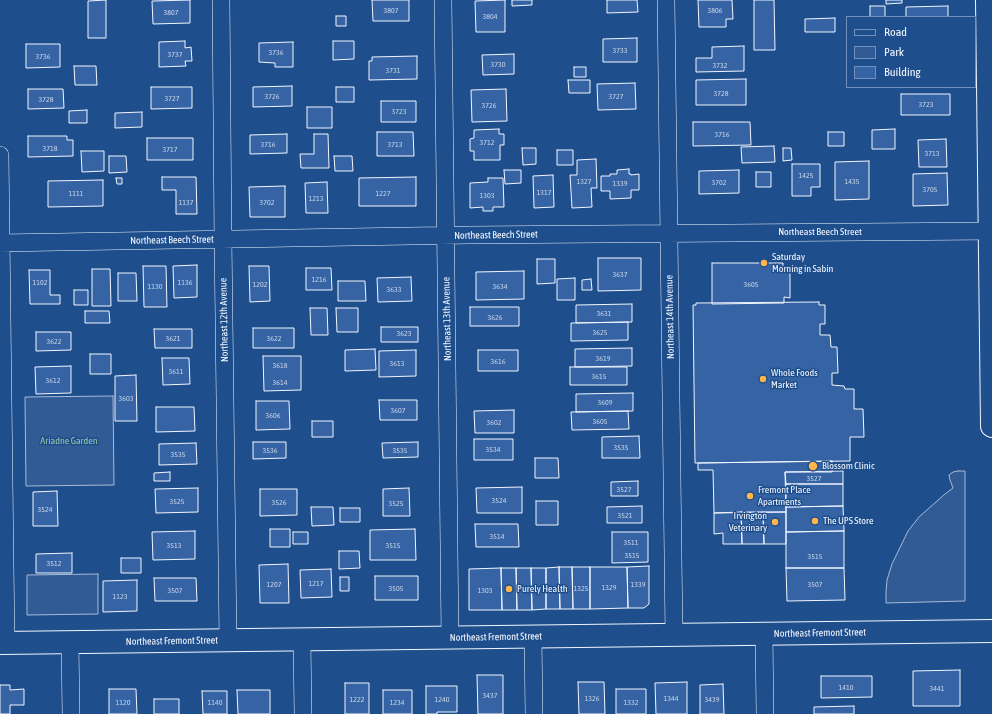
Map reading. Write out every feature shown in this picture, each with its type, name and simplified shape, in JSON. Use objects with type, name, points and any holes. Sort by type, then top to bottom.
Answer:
[{"type":"main road","points":[[988,0],[992,426]]},
{"type":"main road","name":"Northeast Fremont Street","points":[[3,643],[992,630]]},
{"type":"street","name":"Northeast 12th Avenue","points":[[221,0],[228,640]]},
{"type":"street","name":"Northeast 13th Avenue","points":[[443,0],[450,637]]},
{"type":"street","name":"Northeast 14th Avenue","points":[[666,0],[674,634]]},
{"type":"street","points":[[0,155],[3,643]]},
{"type":"street","name":"Northeast Beech Street","points":[[0,243],[669,233],[991,231]]},
{"type":"street","points":[[764,633],[765,714]]},
{"type":"street","points":[[533,636],[534,714]]},
{"type":"street","points":[[302,639],[303,714]]},
{"type":"street","points":[[70,643],[71,714]]},
{"type":"green space","name":"Ariadne Garden","points":[[113,396],[114,485],[26,486],[25,397]]},
{"type":"green space","points":[[958,471],[965,471],[965,601],[886,603],[887,580],[892,564],[908,531],[919,517],[953,488],[949,475]]},
{"type":"green space","points":[[98,574],[98,614],[27,615],[27,575]]},
{"type":"building","points":[[106,0],[106,38],[88,38],[88,1]]},
{"type":"building","points":[[190,0],[190,23],[153,24],[152,1]]},
{"type":"building","points":[[372,0],[409,0],[409,21],[373,21]]},
{"type":"building","points":[[505,0],[505,32],[476,32],[475,1]]},
{"type":"building","points":[[512,0],[532,0],[532,5],[512,6]]},
{"type":"building","points":[[607,0],[637,0],[638,12],[607,13]]},
{"type":"building","points":[[698,0],[732,0],[733,19],[726,19],[726,27],[699,27]]},
{"type":"building","points":[[754,0],[774,0],[775,50],[754,50]]},
{"type":"building","points":[[886,0],[902,0],[902,3],[886,4]]},
{"type":"building","points":[[870,6],[885,6],[885,16],[870,16]]},
{"type":"building","points":[[948,6],[948,16],[906,16],[906,7]]},
{"type":"building","points":[[336,16],[346,16],[346,26],[336,26]]},
{"type":"building","points":[[835,18],[835,32],[805,32],[805,19]]},
{"type":"building","points":[[637,38],[637,62],[603,62],[603,39]]},
{"type":"building","points":[[185,41],[185,48],[191,47],[192,61],[185,61],[186,66],[159,67],[159,42]]},
{"type":"building","points":[[333,41],[354,41],[354,59],[333,60]]},
{"type":"building","points":[[293,42],[293,67],[275,67],[275,63],[259,62],[259,43]]},
{"type":"building","points":[[26,44],[60,44],[60,67],[26,68]]},
{"type":"building","points":[[744,46],[744,71],[696,72],[696,58],[712,58],[712,47]]},
{"type":"building","points":[[514,54],[514,74],[483,75],[482,55]]},
{"type":"building","points":[[417,56],[417,79],[369,80],[369,61],[372,61],[372,57]]},
{"type":"building","points":[[74,66],[96,66],[97,85],[75,85]]},
{"type":"building","points":[[574,67],[586,67],[586,77],[574,77]]},
{"type":"building","points":[[746,79],[746,105],[696,105],[696,80]]},
{"type":"building","points":[[568,80],[590,80],[590,93],[569,93]]},
{"type":"building","points":[[635,83],[636,109],[598,110],[597,84]]},
{"type":"building","points":[[292,86],[292,106],[253,107],[253,87]]},
{"type":"building","points":[[151,87],[192,87],[192,108],[151,109]]},
{"type":"building","points":[[336,87],[354,87],[354,102],[336,102]]},
{"type":"building","points":[[28,89],[63,89],[64,108],[28,109]]},
{"type":"building","points":[[506,89],[507,121],[472,122],[471,90]]},
{"type":"building","points":[[901,94],[950,94],[950,115],[901,115]]},
{"type":"building","points":[[381,101],[416,101],[416,122],[381,122]]},
{"type":"building","points":[[307,107],[332,107],[332,128],[307,128]]},
{"type":"building","points":[[87,110],[87,123],[69,123],[69,111]]},
{"type":"building","points":[[142,112],[142,127],[115,128],[115,113]]},
{"type":"building","points":[[693,122],[750,122],[751,145],[693,146]]},
{"type":"building","points":[[499,129],[499,134],[504,134],[504,145],[500,145],[500,160],[474,160],[474,151],[470,151],[470,139],[474,138],[474,130]]},
{"type":"building","points":[[895,129],[895,149],[872,149],[872,130]]},
{"type":"building","points":[[377,132],[413,132],[414,156],[377,156]]},
{"type":"building","points":[[828,132],[844,132],[844,146],[828,146]]},
{"type":"building","points":[[287,134],[287,153],[250,154],[250,135]]},
{"type":"building","points":[[314,134],[328,134],[329,168],[301,168],[300,154],[314,154]]},
{"type":"building","points":[[28,136],[67,136],[67,140],[73,140],[73,156],[28,157]]},
{"type":"building","points":[[147,138],[193,138],[193,160],[147,160]]},
{"type":"building","points":[[946,139],[947,167],[919,167],[918,140]]},
{"type":"building","points":[[774,146],[775,162],[742,163],[741,147]]},
{"type":"building","points":[[522,148],[536,148],[536,164],[523,165]]},
{"type":"building","points":[[783,148],[791,148],[792,160],[783,161]]},
{"type":"building","points":[[557,150],[573,150],[573,165],[557,165]]},
{"type":"building","points":[[81,151],[104,151],[104,171],[82,172]]},
{"type":"building","points":[[109,156],[126,156],[127,172],[109,173]]},
{"type":"building","points":[[334,156],[352,156],[353,171],[335,171]]},
{"type":"building","points":[[596,159],[597,188],[591,188],[592,207],[572,208],[570,175],[577,175],[577,160]]},
{"type":"building","points":[[869,161],[869,199],[835,200],[835,162]]},
{"type":"building","points":[[792,164],[820,164],[820,187],[811,187],[811,196],[792,196]]},
{"type":"building","points":[[629,169],[629,174],[631,175],[639,174],[639,190],[631,190],[631,198],[610,199],[610,191],[601,191],[601,176],[610,176],[610,174],[617,174],[617,170]]},
{"type":"building","points":[[504,170],[521,170],[521,183],[505,184]]},
{"type":"building","points":[[739,170],[739,193],[699,194],[699,171]]},
{"type":"building","points":[[756,172],[771,172],[771,187],[756,187]]},
{"type":"building","points":[[947,173],[948,205],[913,206],[913,174]]},
{"type":"building","points":[[553,175],[554,207],[534,208],[533,176]]},
{"type":"building","points":[[162,177],[196,177],[197,214],[176,214],[176,190],[162,190]]},
{"type":"building","points":[[416,177],[416,206],[359,206],[359,178]]},
{"type":"building","points":[[116,178],[122,178],[122,184],[117,184]]},
{"type":"building","points":[[488,178],[503,178],[504,207],[493,207],[493,211],[483,211],[483,207],[470,208],[470,183],[488,182]]},
{"type":"building","points":[[103,180],[103,206],[48,207],[48,181]]},
{"type":"building","points":[[327,182],[328,213],[306,213],[305,183]]},
{"type":"building","points":[[285,186],[285,217],[250,217],[249,187]]},
{"type":"building","points":[[598,258],[641,258],[641,290],[598,291]]},
{"type":"building","points":[[537,259],[555,259],[555,283],[537,284]]},
{"type":"building","points":[[712,263],[783,263],[783,270],[790,270],[790,298],[784,297],[784,303],[712,304]]},
{"type":"building","points":[[197,265],[197,297],[174,298],[173,266]]},
{"type":"building","points":[[143,266],[166,266],[167,307],[144,307]]},
{"type":"building","points":[[249,266],[269,266],[270,301],[250,302]]},
{"type":"building","points":[[306,268],[331,268],[332,290],[306,290]]},
{"type":"building","points":[[92,269],[110,269],[111,306],[92,306]]},
{"type":"building","points":[[29,270],[50,270],[50,295],[60,295],[60,304],[30,304]]},
{"type":"building","points":[[524,271],[524,299],[476,300],[476,272]]},
{"type":"building","points":[[118,273],[136,273],[137,301],[118,301]]},
{"type":"building","points":[[411,277],[412,301],[378,302],[377,278]]},
{"type":"building","points":[[575,278],[575,300],[557,300],[557,279]]},
{"type":"building","points":[[591,279],[592,290],[582,290],[582,280]]},
{"type":"building","points":[[338,281],[365,281],[366,301],[338,301]]},
{"type":"building","points":[[74,290],[88,290],[88,305],[74,305]]},
{"type":"building","name":"Whole Foods Market","points":[[819,302],[819,305],[825,305],[825,324],[820,324],[820,335],[830,335],[831,347],[837,347],[838,373],[832,373],[832,385],[844,386],[845,389],[854,389],[854,409],[863,409],[864,437],[850,437],[850,461],[695,463],[693,305],[696,305],[696,303]]},
{"type":"building","points":[[632,304],[632,322],[576,323],[576,305]]},
{"type":"building","points":[[470,307],[519,307],[519,326],[470,326]]},
{"type":"building","points":[[310,308],[327,308],[328,335],[311,335]]},
{"type":"building","points":[[336,308],[358,308],[358,332],[337,332]]},
{"type":"building","points":[[85,311],[109,311],[110,323],[85,323]]},
{"type":"building","points":[[628,322],[628,340],[571,341],[571,323]]},
{"type":"building","points":[[381,327],[418,327],[418,342],[381,342]]},
{"type":"building","points":[[253,328],[294,328],[294,348],[253,348]]},
{"type":"building","points":[[154,329],[192,329],[192,348],[155,348]]},
{"type":"building","points":[[36,332],[71,332],[71,350],[36,351]]},
{"type":"building","points":[[632,348],[632,366],[575,367],[575,349]]},
{"type":"building","points":[[375,349],[376,370],[345,371],[345,350]]},
{"type":"building","points":[[416,350],[416,376],[379,377],[379,351]]},
{"type":"building","points":[[478,350],[518,350],[518,371],[478,371]]},
{"type":"building","points":[[90,354],[111,354],[111,374],[90,374]]},
{"type":"building","points":[[263,356],[301,356],[301,390],[264,391]]},
{"type":"building","points":[[162,358],[189,358],[190,384],[163,385]]},
{"type":"building","points":[[71,366],[71,393],[36,394],[35,367]]},
{"type":"building","points":[[570,367],[627,367],[627,385],[570,385]]},
{"type":"building","points":[[136,375],[137,421],[115,421],[115,376]]},
{"type":"building","points":[[633,393],[633,411],[576,412],[576,394]]},
{"type":"building","points":[[379,400],[417,400],[417,420],[380,420]]},
{"type":"building","points":[[256,401],[289,401],[290,429],[256,430]]},
{"type":"building","points":[[156,407],[194,407],[195,431],[156,432]]},
{"type":"building","points":[[514,410],[514,433],[475,433],[474,411]]},
{"type":"building","points":[[628,411],[629,429],[572,430],[571,412]]},
{"type":"building","points":[[312,421],[333,421],[333,437],[312,437]]},
{"type":"building","points":[[639,436],[640,458],[602,458],[602,437]]},
{"type":"building","points":[[474,439],[513,439],[513,460],[474,460]]},
{"type":"building","points":[[253,442],[286,442],[286,458],[253,459]]},
{"type":"building","points":[[418,442],[418,457],[383,458],[382,443]]},
{"type":"building","points":[[196,443],[197,464],[159,465],[159,444]]},
{"type":"building","points":[[535,458],[558,458],[559,478],[535,478]]},
{"type":"building","name":"Fremont Place Apartments","points":[[832,461],[832,472],[785,472],[786,512],[714,513],[713,470],[698,470],[698,463]]},
{"type":"building","points":[[843,471],[843,484],[786,484],[785,472]]},
{"type":"building","points":[[170,472],[170,481],[154,481],[154,473]]},
{"type":"building","points":[[638,481],[638,496],[611,496],[611,482]]},
{"type":"building","points":[[786,484],[843,484],[843,506],[786,507]]},
{"type":"building","points":[[522,487],[522,513],[477,513],[476,488]]},
{"type":"building","points":[[198,488],[198,512],[156,513],[155,489]]},
{"type":"building","points":[[409,488],[410,516],[383,516],[383,489]]},
{"type":"building","points":[[260,489],[297,489],[297,515],[260,516]]},
{"type":"building","points":[[57,491],[58,526],[33,526],[33,492]]},
{"type":"building","points":[[536,501],[558,501],[558,525],[536,525]]},
{"type":"building","points":[[642,506],[642,523],[607,523],[607,507]]},
{"type":"building","name":"The UPS Store","points":[[843,506],[844,531],[786,532],[786,507]]},
{"type":"building","points":[[311,507],[333,507],[334,525],[312,526]]},
{"type":"building","points":[[340,508],[360,508],[360,522],[340,522]]},
{"type":"building","points":[[741,512],[763,512],[764,544],[742,544]]},
{"type":"building","points":[[741,512],[742,544],[723,544],[723,533],[714,534],[714,513]]},
{"type":"building","name":"Irvington Veterinary","points":[[763,512],[786,512],[786,544],[764,544]]},
{"type":"building","points":[[475,524],[518,524],[519,547],[476,547]]},
{"type":"building","points":[[270,529],[290,529],[290,547],[270,547]]},
{"type":"building","points":[[415,529],[416,560],[370,560],[370,530]]},
{"type":"building","points":[[195,531],[195,559],[153,560],[152,532]]},
{"type":"building","points":[[844,531],[844,568],[786,568],[786,532]]},
{"type":"building","points":[[293,532],[308,532],[308,544],[293,544]]},
{"type":"building","points":[[612,532],[648,532],[648,562],[612,563]]},
{"type":"building","points":[[339,551],[359,551],[360,568],[339,569]]},
{"type":"building","points":[[72,553],[72,573],[36,573],[36,554]]},
{"type":"building","points":[[121,558],[141,558],[141,573],[121,573]]},
{"type":"building","points":[[288,564],[289,603],[260,603],[259,565]]},
{"type":"building","points":[[649,566],[649,604],[644,608],[628,608],[627,567]]},
{"type":"building","points":[[559,567],[560,609],[546,609],[546,568]]},
{"type":"building","points":[[559,567],[572,567],[573,609],[560,609]]},
{"type":"building","points":[[572,567],[590,567],[590,609],[573,609]]},
{"type":"building","points":[[590,567],[627,567],[628,608],[590,609]]},
{"type":"building","points":[[501,568],[502,610],[469,610],[469,569]]},
{"type":"building","name":"Purely Health","points":[[501,568],[516,568],[517,610],[502,610]]},
{"type":"building","points":[[516,568],[531,568],[532,610],[517,610]]},
{"type":"building","points":[[531,568],[546,568],[546,609],[532,610]]},
{"type":"building","points":[[786,568],[844,568],[845,600],[787,601]]},
{"type":"building","points":[[331,569],[332,597],[301,598],[300,570]]},
{"type":"building","points":[[375,576],[418,576],[418,600],[375,600]]},
{"type":"building","points":[[340,577],[349,577],[349,591],[340,591]]},
{"type":"building","points":[[154,578],[196,578],[197,601],[155,601]]},
{"type":"building","points":[[137,580],[137,611],[103,612],[103,581]]},
{"type":"building","points":[[960,670],[960,706],[913,706],[913,671]]},
{"type":"building","points":[[477,675],[503,675],[503,714],[478,714]]},
{"type":"building","points":[[821,676],[872,676],[872,697],[821,698]]},
{"type":"building","points":[[578,682],[604,682],[605,714],[579,714]]},
{"type":"building","points":[[687,682],[687,714],[656,714],[655,683]]},
{"type":"building","points":[[345,683],[369,683],[369,714],[345,714]]},
{"type":"building","points":[[723,684],[724,714],[700,714],[700,685]]},
{"type":"building","points":[[0,685],[10,685],[10,690],[24,689],[24,705],[10,705],[10,714],[0,714]]},
{"type":"building","points":[[426,686],[457,686],[457,712],[437,712],[437,714],[426,714]]},
{"type":"building","points":[[109,689],[136,689],[137,714],[109,714]]},
{"type":"building","points":[[616,689],[646,689],[646,714],[616,714]]},
{"type":"building","points":[[237,690],[270,690],[270,714],[238,714]]},
{"type":"building","points":[[383,690],[412,690],[412,714],[383,714]]},
{"type":"building","points":[[202,691],[227,691],[227,714],[203,714]]},
{"type":"building","points":[[154,699],[179,699],[179,714],[154,714]]},
{"type":"building","points":[[854,706],[854,714],[814,714],[814,707]]},
{"type":"place","name":"Saturday Morning in Sabin","points":[[764,263]]},
{"type":"place","name":"Whole Foods Market","points":[[763,379]]},
{"type":"place","name":"Blossom Clinic","points":[[813,466]]},
{"type":"place","name":"Fremont Place Apartments","points":[[750,496]]},
{"type":"place","name":"The UPS Store","points":[[815,521]]},
{"type":"place","name":"Irvington Veterinary","points":[[775,522]]},
{"type":"place","name":"Purely Health","points":[[509,589]]}]
